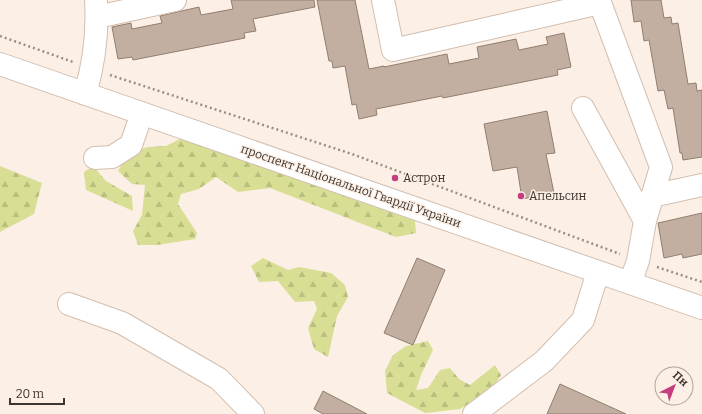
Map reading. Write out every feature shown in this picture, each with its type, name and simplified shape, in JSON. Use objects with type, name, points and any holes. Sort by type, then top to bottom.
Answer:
[{"type":"street","points":[[85,94],[92,69],[97,8],[174,0]]},
{"type":"street","points":[[384,0],[393,50],[599,2],[661,167],[645,221],[638,261],[630,283]]},
{"type":"street","name":"проспект Національної Гвардії України","points":[[0,64],[702,308]]},
{"type":"street","points":[[583,108],[645,221]]},
{"type":"street","points":[[95,158],[112,157],[131,145],[142,113]]},
{"type":"street","points":[[652,196],[702,185]]},
{"type":"street","points":[[474,414],[544,361],[583,320],[598,272]]},
{"type":"street","points":[[69,304],[122,323],[219,380],[252,414]]},
{"type":"path","points":[[0,36],[92,69],[352,154],[638,261],[702,282]]},
{"type":"green space","points":[[182,138],[415,221],[416,233],[396,237],[270,188],[238,192],[216,177],[199,189],[181,194],[178,204],[197,233],[195,239],[157,245],[138,245],[133,231],[142,215],[145,185],[132,184],[118,171],[127,155],[147,147],[166,146]]},
{"type":"green space","points":[[0,166],[42,183],[34,214],[0,232]]},
{"type":"green space","points":[[93,166],[106,181],[132,196],[133,211],[86,190],[84,172]]},
{"type":"green space","points":[[263,258],[288,270],[299,267],[331,273],[345,285],[348,297],[337,316],[328,357],[314,349],[308,328],[317,309],[314,301],[295,302],[278,281],[259,282],[251,266]]},
{"type":"green space","points":[[428,341],[433,350],[421,375],[416,390],[428,388],[440,370],[450,368],[459,379],[470,385],[495,365],[501,375],[493,388],[460,409],[425,413],[387,393],[385,371],[393,355],[406,346]]},
{"type":"building","points":[[231,0],[314,0],[315,7],[253,19],[256,31],[244,33],[245,38],[133,60],[132,57],[118,59],[112,27],[131,23],[132,29],[162,23],[160,16],[199,7],[201,15],[233,9]]},
{"type":"building","points":[[317,0],[355,0],[369,69],[447,54],[449,64],[479,58],[477,47],[516,39],[519,50],[548,44],[546,37],[564,33],[571,67],[557,70],[558,75],[443,98],[442,96],[376,109],[377,115],[359,119],[356,104],[352,105],[345,66],[333,68],[332,61],[329,61]]},
{"type":"building","points":[[631,0],[661,0],[664,18],[671,17],[672,24],[678,23],[688,84],[696,83],[697,91],[702,90],[702,157],[683,160],[682,153],[680,153],[673,108],[668,109],[664,90],[658,91],[649,40],[644,41],[641,21],[634,22]]},
{"type":"building","points":[[547,111],[555,153],[546,154],[554,193],[522,199],[517,167],[493,171],[484,124]]},
{"type":"building","points":[[702,213],[702,254],[683,258],[682,254],[664,258],[658,223]]},
{"type":"building","points":[[417,258],[445,270],[413,345],[384,333]]},
{"type":"building","points":[[560,384],[626,414],[547,414]]},
{"type":"building","points":[[323,391],[367,414],[323,414],[314,409]]},
{"type":"place","name":"Астрон","points":[[395,178]]},
{"type":"place","name":"Апельсин","points":[[521,196]]}]
